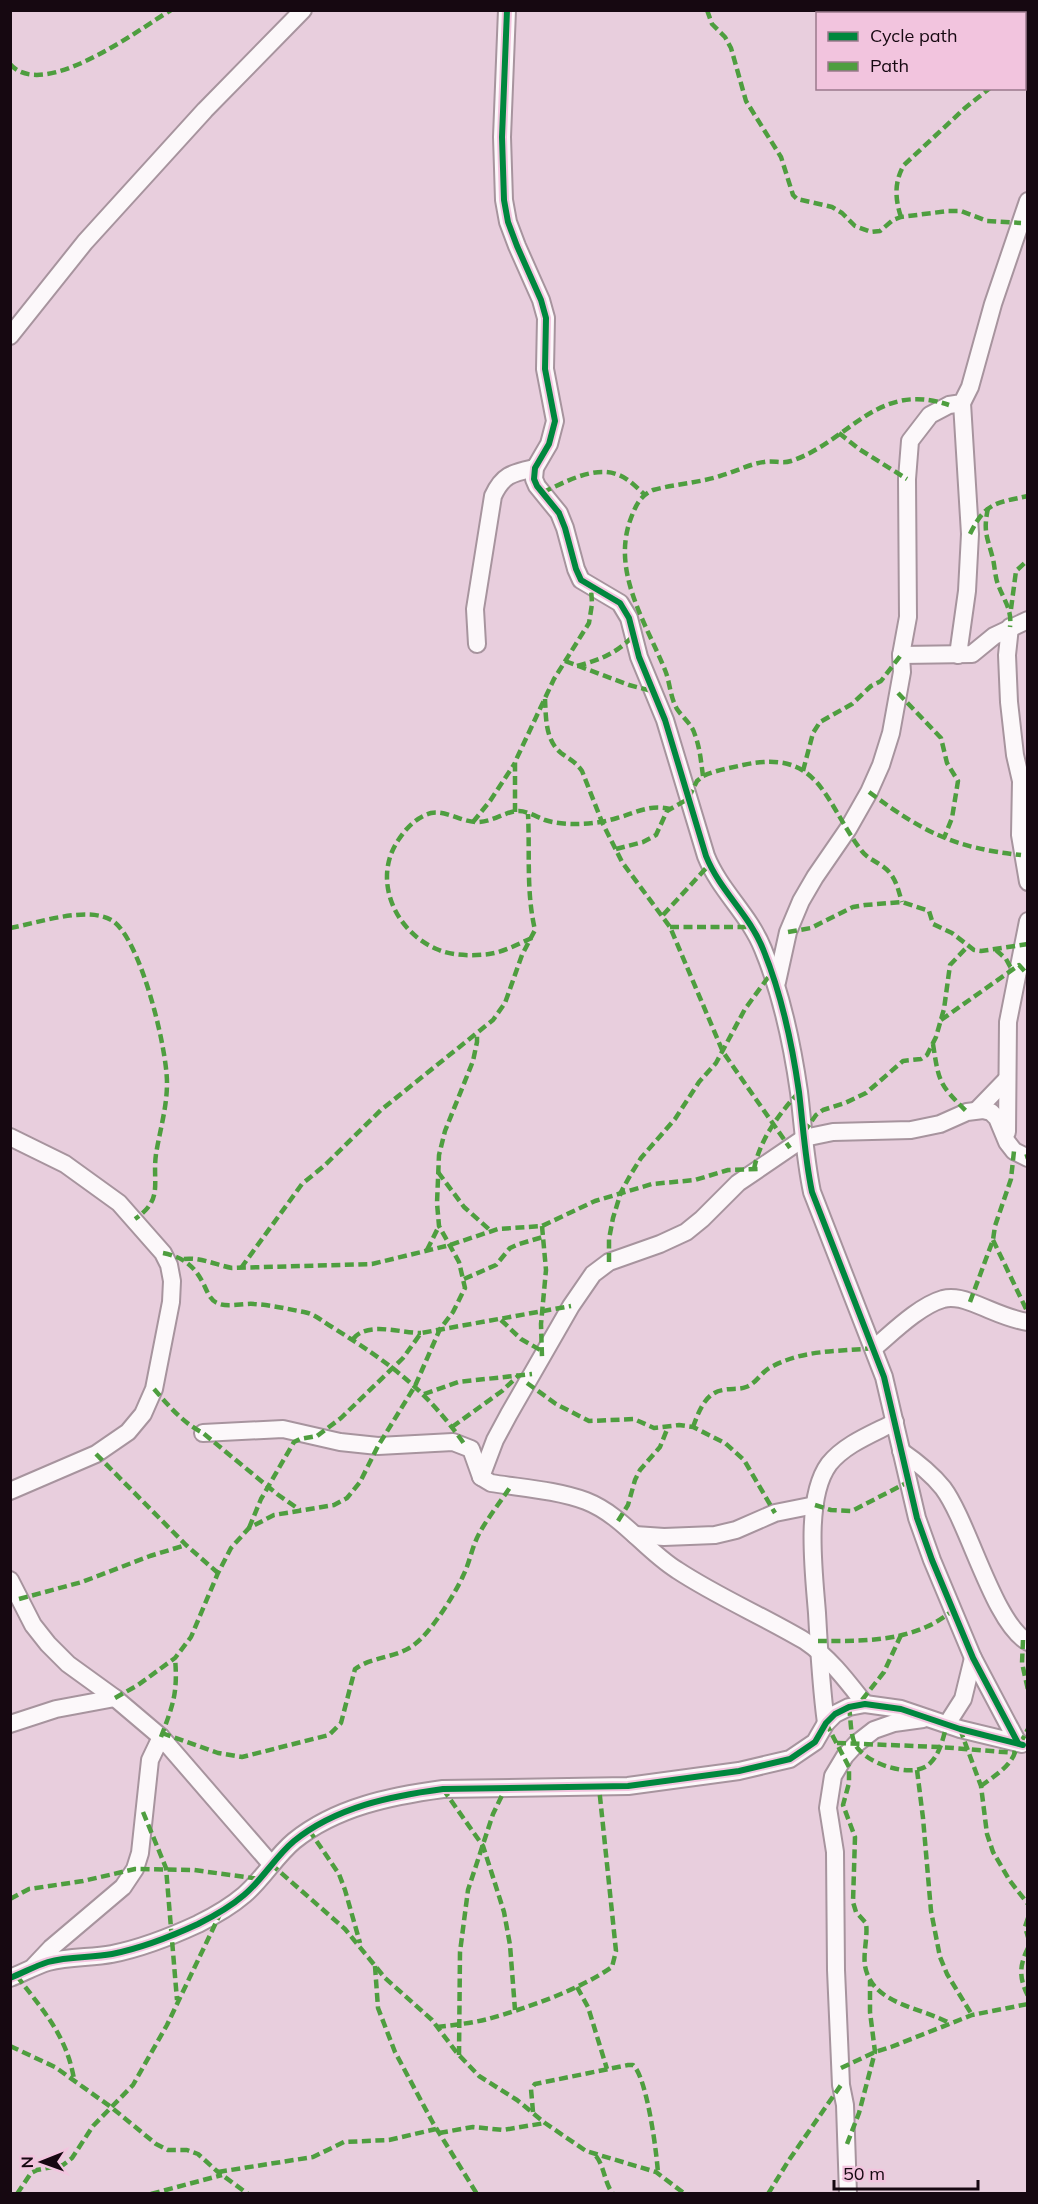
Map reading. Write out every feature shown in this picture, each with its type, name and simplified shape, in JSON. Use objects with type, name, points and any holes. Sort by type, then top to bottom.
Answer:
[{"type":"street","points":[[10,336],[85,242],[205,110],[303,10]]},
{"type":"street","points":[[507,10],[502,137],[504,200],[508,222],[541,300],[546,318],[544,369],[555,422],[549,444],[535,468],[534,479],[559,513],[581,580],[620,603],[629,618],[639,657],[665,720],[706,856],[720,884],[753,927],[777,984],[794,1058],[812,1192],[826,1233],[884,1377],[917,1518],[932,1560],[973,1658],[1022,1745]]},
{"type":"street","points":[[958,656],[967,591],[970,534],[962,403],[970,387],[993,304],[1028,201]]},
{"type":"street","points":[[777,984],[788,932],[801,901],[869,792],[882,765],[891,733],[902,672],[901,656],[908,617],[907,479],[910,441],[930,415],[949,405],[962,403]]},
{"type":"street","points":[[477,644],[475,609],[493,496],[499,483],[513,473],[535,468]]},
{"type":"street","points":[[901,656],[972,654],[994,636],[1028,620]]},
{"type":"street","points":[[1010,627],[1007,676],[1015,754],[1021,781],[1020,835],[1028,882]]},
{"type":"street","points":[[1007,1142],[1008,1022],[1028,921]]},
{"type":"street","points":[[481,1477],[495,1440],[509,1414],[571,1306],[593,1274],[609,1262],[686,1232],[738,1183],[804,1138],[833,1132],[911,1130],[940,1124],[977,1110],[1006,1079]]},
{"type":"street","points":[[977,1110],[991,1112],[997,1118],[1007,1142],[1014,1151],[1028,1158]]},
{"type":"street","points":[[10,1137],[65,1164],[119,1203],[163,1253],[169,1265],[172,1281],[171,1302],[154,1389],[143,1414],[128,1432],[96,1454],[10,1491]]},
{"type":"street","points":[[874,1348],[902,1325],[943,1299],[956,1298],[1001,1316],[1028,1322]]},
{"type":"street","points":[[825,1723],[812,1575],[815,1505],[828,1466],[842,1451],[895,1422]]},
{"type":"street","points":[[203,1432],[283,1429],[340,1442],[378,1446],[453,1442],[471,1449],[481,1477],[491,1482],[569,1496],[588,1502],[635,1535],[654,1554],[677,1570],[818,1650],[865,1704]]},
{"type":"street","points":[[902,1451],[927,1470],[944,1489],[968,1534],[1001,1610],[1016,1633],[1028,1642]]},
{"type":"street","points":[[635,1535],[664,1537],[715,1534],[736,1530],[775,1514],[815,1505]]},
{"type":"street","points":[[10,1580],[33,1625],[48,1644],[68,1664],[115,1698],[161,1737],[271,1864]]},
{"type":"street","points":[[947,1724],[963,1699],[973,1658]]},
{"type":"street","points":[[10,1724],[56,1709],[115,1698]]},
{"type":"street","points":[[10,1978],[51,1961],[110,1954],[144,1946],[209,1918],[245,1894],[293,1842],[309,1830],[337,1815],[369,1803],[413,1793],[443,1790],[628,1786],[739,1771],[790,1759],[815,1742],[825,1723],[843,1710],[865,1704],[901,1709],[1022,1745]]},
{"type":"street","points":[[848,2193],[836,1970],[835,1852],[828,1808],[833,1776],[845,1756],[874,1730],[894,1722],[927,1718]]},
{"type":"street","points":[[33,1967],[51,1948],[123,1887],[135,1869],[140,1853],[150,1760],[161,1737]]},
{"type":"marked path","points":[[10,64],[25,73],[44,74],[67,69],[114,46],[171,10]]},
{"type":"marked path","points":[[707,10],[712,24],[725,37],[731,48],[746,101],[781,157],[793,195],[797,199],[832,207],[855,226],[871,232],[880,231],[893,220],[901,217],[948,211],[961,211],[987,221],[1021,223]]},
{"type":"marked path","points":[[954,10],[958,12]]},
{"type":"marked path","points":[[998,12],[1002,10]]},
{"type":"marked path","points":[[901,217],[896,191],[898,178],[904,165],[988,90]]},
{"type":"marked path","points":[[703,776],[694,731],[677,709],[671,695],[665,670],[640,614],[628,576],[625,557],[626,538],[631,518],[639,501],[653,490],[712,478],[758,463],[791,461],[830,441],[865,416],[902,401],[924,399],[949,405]]},
{"type":"marked path","points":[[839,433],[859,449],[907,479]]},
{"type":"marked path","points":[[543,492],[578,477],[607,472],[624,477],[644,494]]},
{"type":"marked path","points":[[970,534],[981,516],[992,506],[1028,496]]},
{"type":"marked path","points":[[988,508],[986,534],[998,584],[1009,611],[1010,627]]},
{"type":"marked path","points":[[1011,609],[1016,571],[1028,560]]},
{"type":"marked path","points":[[515,812],[515,762],[554,679],[589,623],[592,604],[591,587]]},
{"type":"marked path","points":[[577,666],[608,655],[633,636]]},
{"type":"marked path","points":[[803,771],[813,733],[820,722],[852,704],[871,686],[881,681],[901,655]]},
{"type":"marked path","points":[[565,661],[629,685],[652,691]]},
{"type":"marked path","points":[[898,693],[941,738],[947,763],[958,781],[952,818],[944,838]]},
{"type":"marked path","points":[[545,699],[547,728],[552,742],[582,771],[602,822],[622,862],[670,927],[723,1052],[790,1148]]},
{"type":"marked path","points":[[616,849],[643,842],[656,835],[667,811],[688,799],[697,781],[703,776],[743,765],[769,762],[789,764],[804,772],[817,783],[863,852],[889,871],[897,885],[902,902]]},
{"type":"marked path","points":[[473,822],[515,763]]},
{"type":"marked path","points":[[869,792],[906,818],[940,836],[977,848],[1021,855]]},
{"type":"marked path","points":[[532,938],[495,953],[464,955],[439,950],[410,931],[392,903],[387,871],[391,855],[405,830],[421,817],[436,812],[481,822],[519,811],[552,822],[576,824],[607,821],[649,808],[670,809]]},
{"type":"marked path","points":[[241,1268],[302,1184],[324,1166],[381,1110],[493,1020],[505,1003],[522,955],[535,930],[529,887],[528,814]]},
{"type":"marked path","points":[[663,915],[709,865]]},
{"type":"marked path","points":[[788,932],[811,928],[853,907],[902,902],[929,911],[933,924],[952,933],[974,950],[1028,944]]},
{"type":"marked path","points":[[10,928],[77,915],[103,917],[113,921],[123,932],[133,950],[157,1022],[167,1083],[165,1110],[156,1154],[155,1190],[150,1205],[135,1219]]},
{"type":"marked path","points":[[670,927],[753,927]]},
{"type":"marked path","points":[[804,1132],[816,1115],[823,1110],[866,1093],[903,1061],[921,1059],[927,1055],[936,1037],[944,1009],[950,965],[968,946]]},
{"type":"marked path","points":[[996,950],[1006,959],[1012,970]]},
{"type":"marked path","points":[[941,1020],[1019,965],[1028,975]]},
{"type":"marked path","points":[[609,1262],[609,1239],[613,1218],[621,1192],[631,1174],[641,1158],[675,1119],[699,1082],[716,1063],[745,1009],[772,972]]},
{"type":"marked path","points":[[115,1698],[138,1685],[175,1658],[191,1637],[231,1548],[249,1528],[274,1515],[334,1505],[347,1498],[360,1482],[378,1446],[415,1386],[440,1329],[453,1312],[465,1288],[459,1262],[439,1226],[437,1203],[439,1155],[445,1131],[473,1061],[477,1033]]},
{"type":"marked path","points":[[933,1044],[942,1082],[967,1112]]},
{"type":"marked path","points":[[754,1169],[761,1147],[771,1128],[799,1092]]},
{"type":"marked path","points":[[970,1302],[993,1240],[995,1226],[1011,1179],[1014,1151]]},
{"type":"marked path","points":[[184,1259],[202,1260],[232,1268],[372,1264],[450,1245],[498,1229],[542,1226],[595,1201],[652,1184],[695,1180],[728,1170],[758,1169]]},
{"type":"marked path","points":[[438,1172],[464,1207],[491,1231]]},
{"type":"marked path","points":[[427,1250],[439,1226]]},
{"type":"marked path","points":[[542,1226],[546,1270],[541,1324],[542,1357]]},
{"type":"marked path","points":[[464,1279],[496,1265],[510,1248],[543,1237]]},
{"type":"marked path","points":[[993,1240],[1028,1313]]},
{"type":"marked path","points":[[163,1253],[177,1257],[192,1268],[211,1298],[217,1303],[267,1305],[308,1313],[318,1318],[405,1378],[435,1408],[465,1445]]},
{"type":"marked path","points":[[249,1528],[261,1499],[294,1442],[317,1436],[341,1418],[403,1358],[421,1333],[571,1306]]},
{"type":"marked path","points":[[501,1320],[521,1339],[542,1351]]},
{"type":"marked path","points":[[353,1339],[367,1330],[375,1329],[421,1333]]},
{"type":"marked path","points":[[693,1427],[704,1404],[712,1395],[723,1390],[746,1387],[768,1369],[784,1361],[821,1352],[874,1348]]},
{"type":"marked path","points":[[424,1394],[458,1382],[532,1374]]},
{"type":"marked path","points":[[452,1427],[502,1391],[519,1375]]},
{"type":"marked path","points":[[527,1383],[556,1404],[589,1421],[634,1419],[654,1428],[679,1425],[693,1427],[725,1443],[744,1460],[775,1513]]},
{"type":"marked path","points":[[154,1389],[183,1419],[300,1510]]},
{"type":"marked path","points":[[618,1521],[628,1505],[640,1470],[660,1447],[668,1427]]},
{"type":"marked path","points":[[96,1454],[186,1545],[218,1573]]},
{"type":"marked path","points":[[815,1505],[831,1510],[852,1511],[908,1482]]},
{"type":"marked path","points":[[162,1733],[218,1753],[242,1757],[329,1735],[341,1723],[355,1669],[408,1649],[435,1622],[459,1584],[480,1532],[511,1486]]},
{"type":"marked path","points":[[19,1599],[82,1582],[186,1545]]},
{"type":"marked path","points":[[818,1641],[873,1640],[900,1636],[930,1625],[954,1610]]},
{"type":"marked path","points":[[862,1700],[884,1672],[901,1635]]},
{"type":"marked path","points":[[1023,1640],[1022,1663],[1028,1690]]},
{"type":"marked path","points":[[161,1737],[174,1699],[175,1658]]},
{"type":"marked path","points":[[849,1707],[852,1735],[860,1751],[877,1762],[899,1769],[919,1769],[927,1766],[935,1757],[947,1724]]},
{"type":"marked path","points":[[826,1723],[849,1767],[849,1783],[843,1805],[855,1837],[853,1902],[856,1912],[866,1923],[865,1966],[870,1979],[877,1989],[888,1997],[951,2024]]},
{"type":"marked path","points":[[960,1729],[981,1786],[987,1834],[993,1852],[1010,1881],[1028,1904]]},
{"type":"marked path","points":[[1020,1744],[1028,1729]]},
{"type":"marked path","points":[[837,1743],[1016,1753]]},
{"type":"marked path","points":[[981,1786],[1007,1766],[1016,1749]]},
{"type":"marked path","points":[[917,1770],[931,1911],[940,1957],[947,1974],[972,2015]]},
{"type":"marked path","points":[[459,2055],[460,1952],[468,1890],[493,1814],[506,1787]]},
{"type":"marked path","points":[[437,2027],[482,2020],[552,1998],[612,1967],[616,1951],[599,1787]]},
{"type":"marked path","points":[[443,1789],[483,1846],[504,1912],[510,1945],[515,2010]]},
{"type":"marked path","points":[[143,1812],[166,1868],[177,2000]]},
{"type":"marked path","points":[[309,1830],[339,1874],[360,1943]]},
{"type":"marked path","points":[[271,1864],[345,1929],[385,1978],[432,2020],[457,2053],[479,2076],[517,2100],[545,2123],[586,2151],[656,2172],[685,2194]]},
{"type":"marked path","points":[[10,1899],[29,1889],[83,1881],[135,1869],[194,1870],[260,1879]]},
{"type":"marked path","points":[[17,2194],[31,2173],[63,2165],[72,2158],[93,2126],[133,2085],[167,2025],[221,1912]]},
{"type":"marked path","points":[[1028,1918],[1025,1927],[1028,1937]]},
{"type":"marked path","points":[[1028,1948],[1021,1972],[1028,1996]]},
{"type":"marked path","points":[[375,1966],[378,2008],[395,2052],[433,2123],[477,2194]]},
{"type":"marked path","points":[[17,1976],[59,2036],[74,2079]]},
{"type":"marked path","points":[[847,2144],[859,2113],[875,2052],[870,2012],[870,1981]]},
{"type":"marked path","points":[[577,1987],[588,2007],[607,2069]]},
{"type":"marked path","points":[[841,2068],[875,2052],[972,2015],[1028,2004]]},
{"type":"marked path","points":[[10,2046],[55,2067],[111,2107],[156,2144],[168,2150],[187,2150],[198,2154],[248,2194]]},
{"type":"marked path","points":[[533,2112],[531,2089],[535,2084],[633,2065],[643,2084],[647,2099],[658,2174]]},
{"type":"marked path","points":[[768,2194],[841,2085]]},
{"type":"marked path","points":[[439,2133],[473,2127],[503,2130],[545,2123]]},
{"type":"marked path","points":[[218,2172],[313,2157],[344,2142],[389,2140],[436,2129]]},
{"type":"marked path","points":[[596,2156],[613,2194]]},
{"type":"marked path","points":[[151,2194],[222,2175]]},
{"type":"cycle path","points":[[507,10],[502,137],[504,200],[508,222],[541,300],[546,318],[545,369],[555,421],[549,444],[535,468],[534,479],[559,513],[581,580],[620,603],[629,618],[639,657],[665,720],[706,856],[719,880],[757,936],[770,966],[786,1019],[793,1055],[812,1192],[884,1377],[917,1518],[932,1560],[973,1658],[1018,1743]]},
{"type":"cycle path","points":[[10,1978],[38,1965],[56,1960],[112,1954],[134,1949],[198,1924],[222,1911],[244,1895],[287,1847],[310,1829],[346,1811],[404,1795],[443,1789],[628,1786],[739,1771],[790,1759],[815,1742],[826,1723],[835,1714],[849,1707],[865,1704],[901,1709],[960,1729],[1023,1745]]}]
